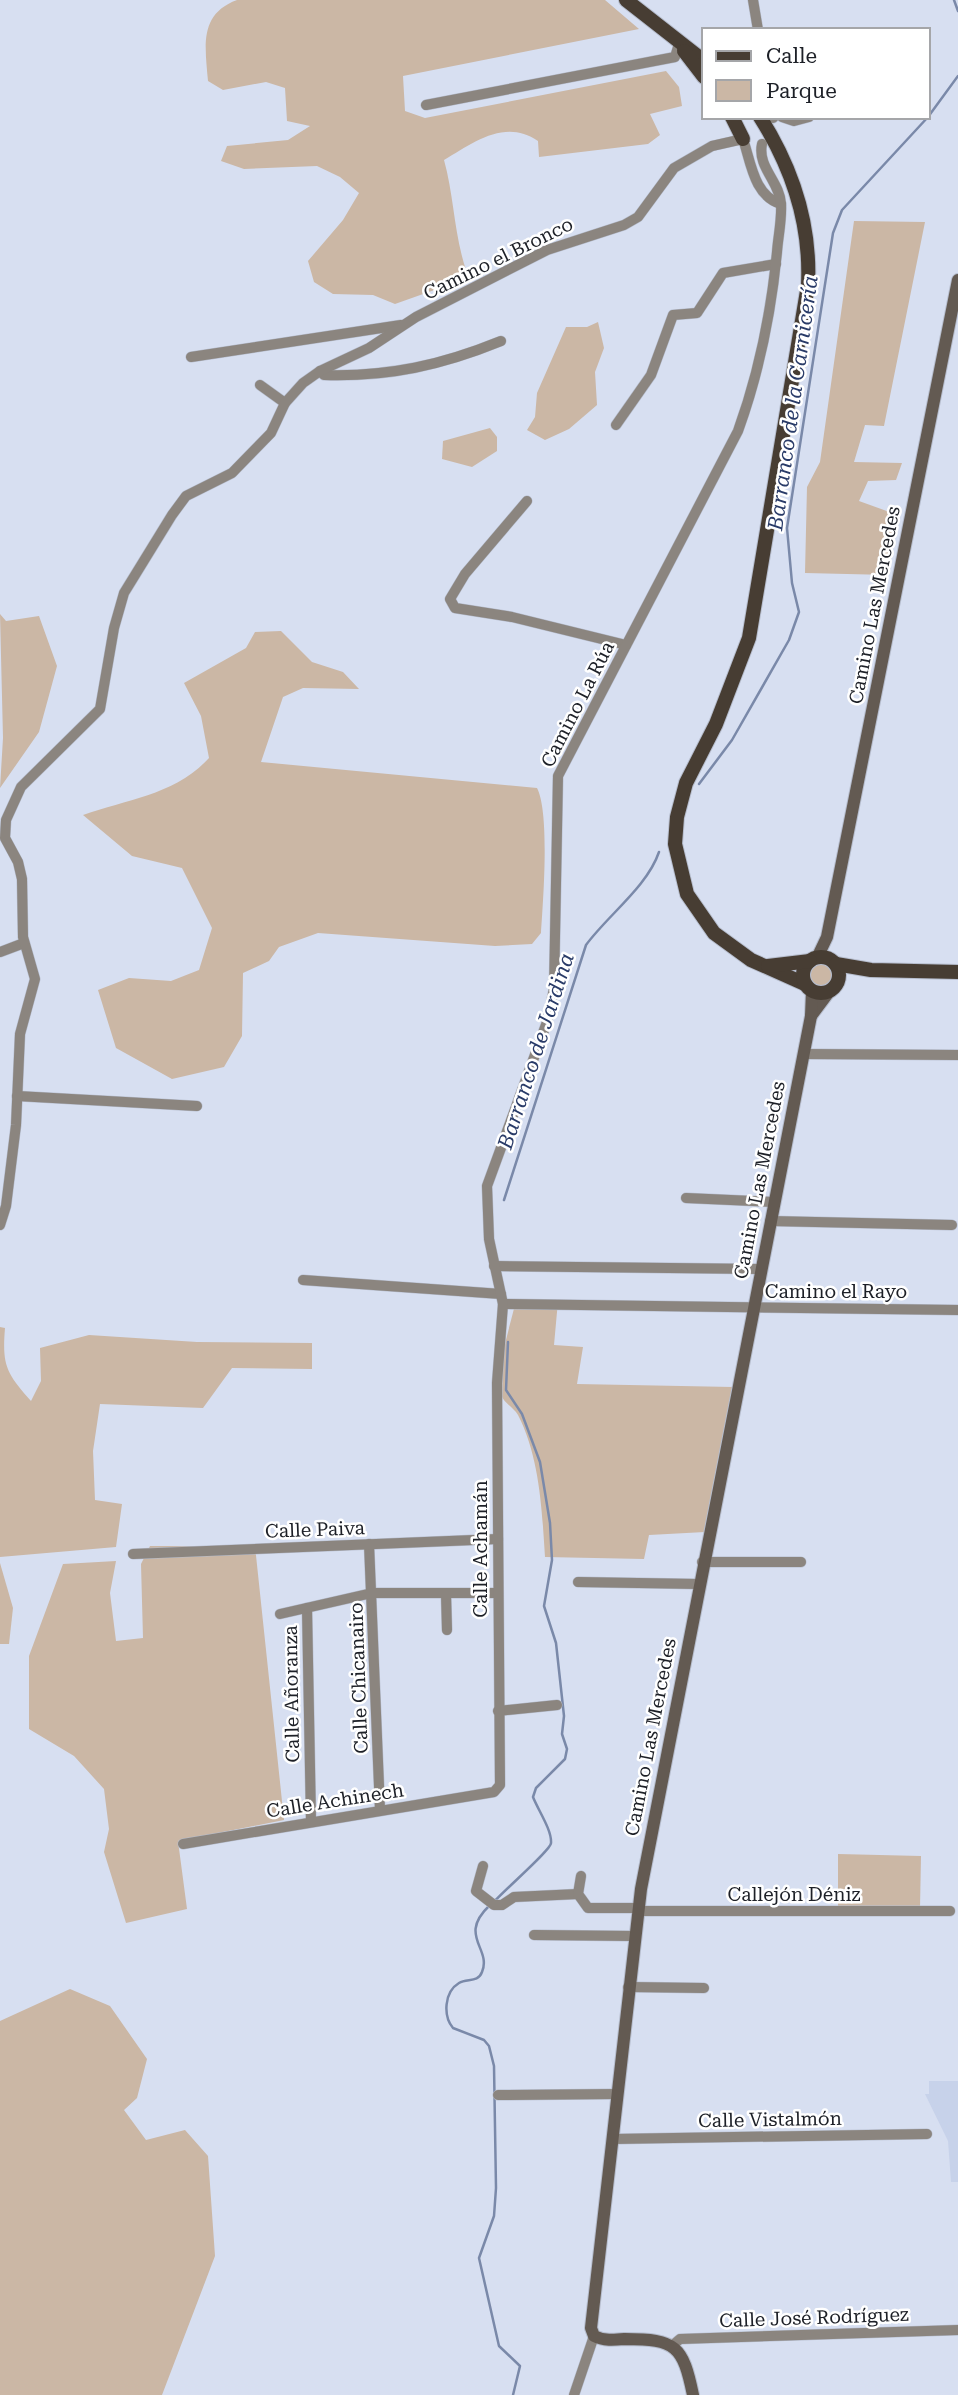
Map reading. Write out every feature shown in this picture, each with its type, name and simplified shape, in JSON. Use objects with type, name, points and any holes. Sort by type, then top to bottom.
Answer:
[{"type":"main road","points":[[626,0],[702,60]]},
{"type":"main road","points":[[679,44],[702,74]]},
{"type":"main road","points":[[733,119],[743,139]]},
{"type":"main road","points":[[761,119],[795,186],[802,207],[810,258],[808,285],[758,600],[749,638],[716,724],[686,783],[677,817],[675,844],[683,882],[700,916],[733,949],[768,966],[779,975],[808,987],[832,989],[871,970]]},
{"type":"main road","name":"Camino Las Mercedes","points":[[813,959],[827,937],[958,280]]},
{"type":"main road","name":"Camino Las Mercedes","points":[[827,937],[834,962]]},
{"type":"main road","points":[[768,966],[813,959],[871,970],[958,972]]},
{"type":"main road","points":[[808,987],[803,972],[813,959]]},
{"type":"main road","points":[[832,989],[839,975],[834,962]]},
{"type":"main road","name":"Camino Las Mercedes","points":[[594,2336],[591,2328],[638,1910],[702,1562],[811,1016],[808,987]]},
{"type":"main road","name":"Camino Las Mercedes","points":[[811,1016],[832,989]]},
{"type":"main road","points":[[594,2336],[602,2340],[654,2339],[673,2345],[683,2356],[693,2395]]},
{"type":"street","points":[[753,0],[758,28]]},
{"type":"street","points":[[426,106],[674,57],[679,44]]},
{"type":"street","points":[[743,139],[759,187],[767,200],[781,204]]},
{"type":"street","name":"Camino el Bronco","points":[[405,324],[547,250],[624,225],[638,217],[674,167],[712,146],[743,139]]},
{"type":"street","name":"Camino La Rúa","points":[[502,1299],[489,1239],[487,1186],[547,1022],[554,989],[558,776],[738,431],[756,380],[776,264],[781,204],[778,190],[763,162],[762,144]]},
{"type":"street","points":[[616,425],[651,375],[673,315],[696,313],[723,273],[776,264]]},
{"type":"street","points":[[191,357],[405,324]]},
{"type":"street","points":[[0,1225],[6,1206],[20,1034],[35,979],[24,943],[22,879],[2,832],[10,808],[21,787],[91,720],[103,704],[114,628],[124,593],[172,514],[186,496],[232,473],[271,433],[285,403],[303,383],[320,371],[369,348],[405,324]]},
{"type":"street","points":[[320,371],[324,375],[367,377],[449,362],[501,341]]},
{"type":"street","points":[[260,385],[285,403]]},
{"type":"street","points":[[527,501],[465,574],[450,599],[455,608],[512,617],[626,645]]},
{"type":"street","points":[[0,951],[24,943]]},
{"type":"street","points":[[804,1054],[958,1055]]},
{"type":"street","points":[[17,1096],[197,1106]]},
{"type":"street","points":[[686,1198],[774,1202]]},
{"type":"street","points":[[770,1221],[952,1225]]},
{"type":"street","points":[[495,1266],[761,1269]]},
{"type":"street","name":"Camino el Rayo","points":[[303,1280],[502,1299],[753,1308],[958,1310]]},
{"type":"street","name":"Calle Achamán","points":[[494,1792],[500,1785],[497,1383],[502,1299]]},
{"type":"street","name":"Calle Paiva","points":[[133,1554],[498,1539]]},
{"type":"street","name":"Calle Chicanairo","points":[[369,1544],[380,1810]]},
{"type":"street","points":[[702,1562],[801,1562]]},
{"type":"street","points":[[578,1582],[698,1584]]},
{"type":"street","points":[[280,1614],[372,1594],[497,1593]]},
{"type":"street","points":[[446,1594],[447,1630]]},
{"type":"street","name":"Calle Añoranza","points":[[307,1608],[311,1821]]},
{"type":"street","points":[[498,1711],[557,1705]]},
{"type":"street","name":"Calle Achinech","points":[[183,1844],[494,1792]]},
{"type":"street","points":[[483,1866],[476,1891],[492,1903],[502,1905],[514,1897],[578,1894],[581,1876]]},
{"type":"street","name":"Callejón Déniz","points":[[578,1894],[588,1908],[950,1912]]},
{"type":"street","points":[[534,1936],[634,1936]]},
{"type":"street","points":[[628,1987],[704,1988]]},
{"type":"street","points":[[498,2095],[617,2094]]},
{"type":"street","name":"Calle Vistalmón","points":[[613,2139],[927,2134]]},
{"type":"street","name":"Calle José Rodríguez","points":[[673,2345],[680,2339],[958,2330]]},
{"type":"street","points":[[574,2395],[594,2336]]},
{"type":"shaded area","points":[[929,2081],[958,2081],[958,2182],[951,2182],[948,2141],[925,2094],[929,2094]]},
{"type":"green space","points":[[237,0],[605,0],[639,29],[403,76],[405,111],[425,118],[666,71],[679,87],[682,106],[650,114],[660,135],[648,144],[539,157],[538,141],[526,135],[501,132],[478,140],[444,160],[466,270],[440,288],[395,304],[373,295],[333,294],[314,282],[308,261],[343,220],[359,193],[340,177],[317,166],[244,169],[221,161],[227,146],[288,140],[310,126],[287,121],[285,88],[266,82],[223,90],[208,81],[206,44],[210,23],[225,6]]},
{"type":"green space","points":[[854,221],[925,222],[884,426],[865,425],[854,462],[902,463],[896,480],[868,481],[859,501],[895,514],[889,575],[805,573],[807,487],[820,462]]},
{"type":"green space","points":[[598,322],[604,348],[595,372],[597,405],[569,429],[545,440],[527,430],[535,417],[537,393],[566,327],[587,327]]},
{"type":"green space","points":[[490,428],[497,437],[497,451],[472,467],[442,459],[443,441]]},
{"type":"green space","points":[[0,614],[6,621],[39,616],[57,666],[39,732],[0,788],[3,738]]},
{"type":"green space","points":[[281,631],[312,662],[343,672],[359,689],[303,688],[283,697],[261,762],[537,788],[545,837],[541,933],[532,944],[495,946],[318,933],[279,947],[269,961],[243,973],[242,1036],[224,1067],[172,1079],[116,1048],[98,990],[129,978],[171,981],[199,970],[212,928],[182,868],[132,856],[83,815],[166,788],[196,770],[209,758],[201,716],[184,683],[246,648],[255,632]]},
{"type":"green space","points":[[820,962],[828,966],[832,974],[828,982],[820,986],[812,982],[808,974],[812,966]]},
{"type":"green space","points":[[516,1300],[558,1301],[554,1345],[583,1347],[577,1384],[733,1387],[705,1532],[649,1535],[644,1559],[545,1557],[539,1485],[531,1449],[518,1415],[502,1398],[499,1387],[501,1363]]},
{"type":"green space","points":[[0,1327],[5,1328],[4,1351],[8,1368],[31,1401],[41,1381],[40,1348],[89,1335],[197,1342],[312,1343],[312,1369],[232,1368],[203,1408],[100,1404],[93,1451],[95,1500],[122,1504],[116,1547],[0,1557]]},
{"type":"green space","points":[[150,1546],[255,1546],[284,1820],[178,1841],[187,1909],[126,1923],[104,1852],[109,1829],[104,1789],[74,1756],[29,1729],[29,1656],[63,1564],[116,1561],[110,1593],[116,1641],[143,1638],[141,1564]]},
{"type":"green space","points":[[0,1563],[13,1608],[9,1644],[0,1644]]},
{"type":"green space","points":[[838,1854],[921,1856],[920,1908],[838,1912]]},
{"type":"green space","points":[[70,1989],[110,2006],[147,2059],[137,2098],[124,2110],[146,2140],[185,2130],[208,2156],[215,2256],[162,2395],[0,2395],[0,2021]]},
{"type":"waterway","name":"Barranco de la Carnicería","points":[[954,0],[958,11]]},
{"type":"waterway","name":"Barranco de la Carnicería","points":[[930,114],[958,76]]},
{"type":"waterway","name":"Barranco de la Carnicería","points":[[699,784],[732,740],[789,640],[799,612],[792,583],[787,528],[833,233],[842,210],[926,119]]},
{"type":"waterway","name":"Barranco de Jardina","points":[[504,1200],[586,945],[646,877],[659,852]]},
{"type":"waterway","name":"Barranco de Jardina","points":[[494,1902],[551,1843],[547,1826],[533,1797],[536,1788],[565,1759],[567,1749],[562,1734],[564,1716],[556,1643],[544,1606],[552,1560],[550,1523],[540,1462],[522,1414],[506,1390],[508,1342]]},
{"type":"waterway","name":"Barranco de Jardina","points":[[490,1905],[476,1925],[477,1941],[483,1956],[482,1972],[478,1978],[454,1987],[448,1998],[447,2011],[453,2028],[484,2040],[489,2046],[494,2066],[494,2216],[479,2258],[499,2346],[520,2366],[513,2395]]}]
